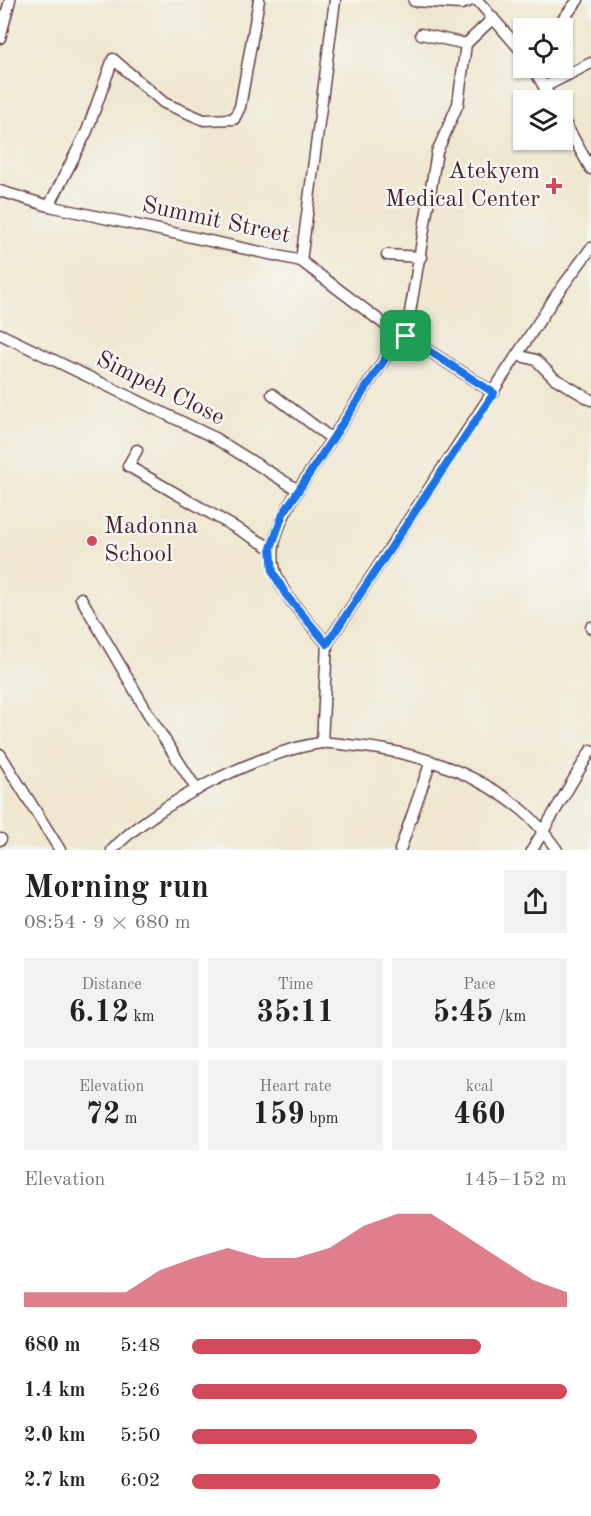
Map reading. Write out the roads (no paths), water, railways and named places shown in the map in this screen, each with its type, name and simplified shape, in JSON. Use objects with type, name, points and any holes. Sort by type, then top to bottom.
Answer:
[{"type":"street","points":[[49,206],[87,130],[113,59],[164,103],[204,120],[234,119],[240,107],[259,0]]},
{"type":"street","points":[[301,261],[335,0]]},
{"type":"street","points":[[414,1],[461,4],[475,0],[513,41]]},
{"type":"street","points":[[564,18],[578,0]]},
{"type":"street","points":[[0,38],[6,1]]},
{"type":"street","points":[[327,644],[286,595],[273,572],[271,548],[283,514],[403,336],[421,257],[437,152],[458,104],[466,44],[493,18]]},
{"type":"street","points":[[421,34],[466,44]]},
{"type":"street","points":[[544,87],[591,63]]},
{"type":"street","points":[[539,78],[546,90]]},
{"type":"street","points":[[573,137],[591,169]]},
{"type":"street","name":"Summit Street","points":[[0,191],[49,206],[301,261],[403,336],[494,393]]},
{"type":"street","points":[[322,743],[327,644],[517,355],[591,248]]},
{"type":"street","points":[[387,255],[421,257]]},
{"type":"street","name":"Simpeh Close","points":[[0,334],[213,437],[298,490]]},
{"type":"street","points":[[517,355],[536,360],[554,378],[591,400]]},
{"type":"street","points":[[272,394],[332,439]]},
{"type":"street","points":[[137,450],[128,466],[271,548]]},
{"type":"street","points":[[81,598],[152,720],[197,790]]},
{"type":"street","points":[[112,850],[134,828],[197,790],[287,751],[322,743],[379,748],[430,761],[457,771],[522,809],[557,850]]},
{"type":"street","points":[[534,848],[591,750]]},
{"type":"street","points":[[0,754],[60,850]]},
{"type":"street","points":[[400,850],[430,761]]},
{"type":"place","name":"Atekyem Medical Center","points":[[554,186]]},
{"type":"place","name":"Madonna School","points":[[92,541]]}]
